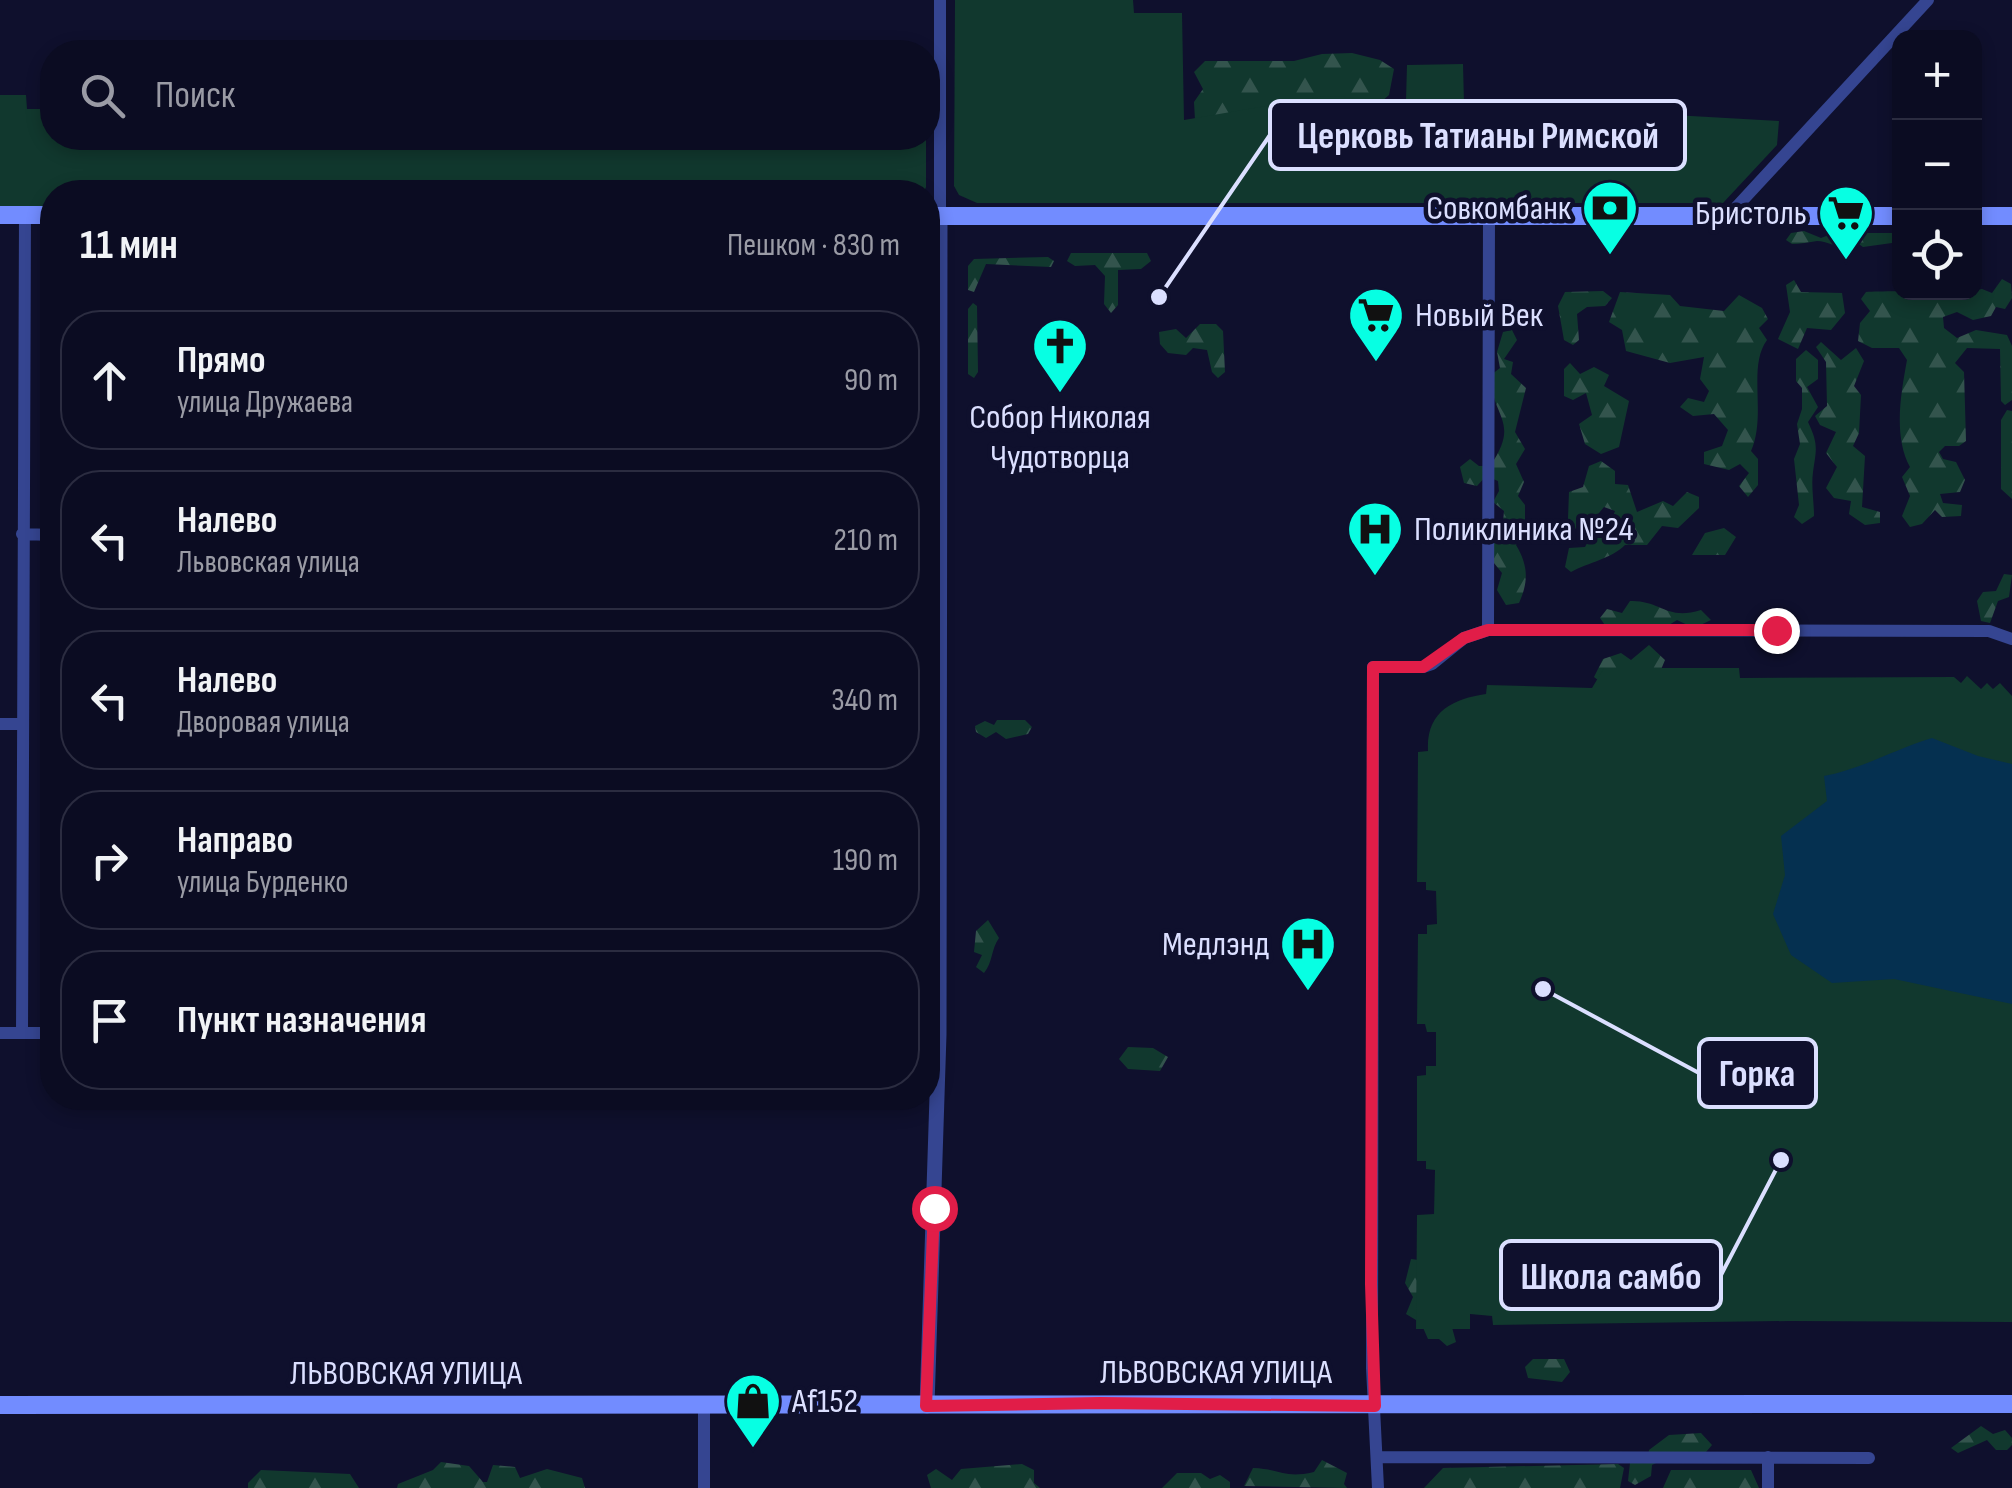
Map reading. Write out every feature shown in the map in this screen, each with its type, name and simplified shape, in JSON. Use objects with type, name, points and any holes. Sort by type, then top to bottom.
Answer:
[{"type":"main road","points":[[0,215],[40,216]]},
{"type":"main road","points":[[940,216],[1892,216]]},
{"type":"main road","points":[[1982,216],[2012,216]]},
{"type":"main road","name":"ЛЬВОВСКАЯ УЛИЦА","points":[[0,1404],[2012,1404]]},
{"type":"street","points":[[939,40],[940,0]]},
{"type":"street","points":[[1730,215],[1928,0]]},
{"type":"street","points":[[935,180],[936,150]]},
{"type":"street","points":[[1488,630],[1489,214]]},
{"type":"street","points":[[22,1033],[25,215]]},
{"type":"street","points":[[22,534],[40,535]]},
{"type":"street","points":[[1378,1488],[1371,1284],[1373,667],[1423,667],[1464,638],[1488,630],[1989,630],[2012,639]]},
{"type":"street","points":[[0,724],[22,724]]},
{"type":"street","points":[[0,1033],[40,1033]]},
{"type":"street","points":[[926,1406],[932,1110]]},
{"type":"street","points":[[704,1406],[704,1488]]},
{"type":"street","points":[[1377,1457],[1869,1458]]},
{"type":"street","points":[[1768,1457],[1768,1488]]},
{"type":"green space","points":[[955,0],[1133,0],[1134,13],[1182,13],[1184,120],[1324,96],[1406,100],[1407,65],[1463,64],[1464,103],[1779,121],[1777,145],[1723,203],[977,203],[959,195],[954,186]]},
{"type":"green space","points":[[1352,53],[1380,60],[1394,69],[1389,95],[1373,109],[1195,120],[1194,102],[1203,89],[1194,72],[1205,61],[1294,61],[1322,54]]},
{"type":"green space","points":[[0,95],[26,95],[27,109],[40,109],[40,150],[926,150],[926,180],[40,180],[40,207],[0,207]]},
{"type":"green space","points":[[1842,230],[1850,237],[1859,233],[1892,233],[1892,243],[1863,247],[1856,242],[1841,247],[1817,241],[1792,244],[1786,240],[1791,233],[1804,231],[1821,238]]},
{"type":"green space","points":[[1071,253],[1147,253],[1151,261],[1141,269],[1118,270],[1118,305],[1111,313],[1104,304],[1105,276],[1095,265],[1075,266],[1067,261]]},
{"type":"green space","points":[[1048,257],[1054,261],[1051,267],[986,264],[974,292],[968,290],[968,266],[974,259]]},
{"type":"green space","points":[[2002,279],[2011,284],[2012,298],[2005,309],[1996,307],[1991,316],[1973,320],[1957,312],[1943,317],[1944,328],[1957,338],[1976,330],[2007,335],[2012,346],[2012,400],[2005,405],[2001,401],[2000,349],[1967,348],[1955,363],[1964,372],[1966,441],[1959,446],[1945,446],[1939,452],[1943,459],[1956,462],[1965,480],[1960,492],[1940,494],[1943,503],[1962,505],[1961,516],[1942,517],[1935,510],[1922,524],[1910,527],[1902,516],[1910,496],[1902,477],[1910,467],[1900,428],[1907,360],[1899,348],[1872,348],[1858,341],[1860,323],[1870,311],[1861,299],[1866,292],[1892,292],[1892,300],[1982,300],[1982,289],[1992,293]]},
{"type":"green space","points":[[1794,280],[1801,292],[1842,293],[1845,313],[1831,330],[1807,328],[1798,349],[1778,339],[1790,312],[1786,285]]},
{"type":"green space","points":[[1603,291],[1612,298],[1605,306],[1587,307],[1577,314],[1579,340],[1573,345],[1564,340],[1558,306],[1565,292]]},
{"type":"green space","points":[[1620,292],[1670,295],[1680,306],[1724,311],[1739,295],[1762,308],[1768,319],[1759,328],[1767,340],[1758,364],[1757,422],[1751,451],[1758,459],[1758,485],[1748,497],[1739,486],[1749,473],[1740,464],[1729,470],[1704,464],[1704,452],[1722,446],[1728,430],[1714,414],[1693,416],[1680,407],[1688,398],[1704,402],[1709,391],[1700,379],[1704,357],[1670,363],[1626,351],[1622,330],[1609,322]]},
{"type":"green space","points":[[973,303],[977,306],[978,372],[974,378],[968,374],[968,309]]},
{"type":"green space","points":[[1200,324],[1216,324],[1223,331],[1225,372],[1218,378],[1212,372],[1207,350],[1193,348],[1186,355],[1168,353],[1160,344],[1159,332],[1176,329],[1186,338]]},
{"type":"green space","points":[[1512,330],[1517,340],[1504,359],[1513,362],[1511,374],[1526,388],[1515,432],[1525,449],[1516,464],[1524,482],[1518,496],[1525,505],[1525,525],[1516,545],[1526,580],[1519,603],[1506,605],[1497,590],[1502,573],[1490,558],[1491,546],[1502,533],[1504,511],[1493,502],[1499,491],[1498,481],[1486,476],[1477,486],[1464,483],[1460,467],[1470,459],[1479,466],[1490,466],[1504,438],[1491,375],[1500,368],[1497,352],[1503,332]]},
{"type":"green space","points":[[1821,342],[1841,360],[1856,348],[1864,361],[1854,386],[1861,395],[1859,433],[1853,446],[1865,456],[1862,507],[1880,512],[1880,523],[1865,525],[1849,514],[1851,501],[1834,498],[1826,488],[1837,467],[1826,453],[1836,432],[1820,425],[1815,416],[1827,406],[1826,362],[1816,347]]},
{"type":"green space","points":[[1806,350],[1818,360],[1818,379],[1807,387],[1818,407],[1808,422],[1816,447],[1814,516],[1802,524],[1794,517],[1799,505],[1794,459],[1800,444],[1797,424],[1802,409],[1796,359]]},
{"type":"green space","points":[[1570,363],[1580,374],[1594,367],[1609,375],[1604,386],[1629,401],[1619,447],[1601,454],[1585,444],[1579,424],[1592,415],[1586,393],[1573,400],[1564,396],[1564,369]]},
{"type":"green space","points":[[2007,410],[2012,411],[2012,499],[2001,489],[2001,420]]},
{"type":"green space","points":[[1601,461],[1615,471],[1615,484],[1628,485],[1637,512],[1663,501],[1673,506],[1687,492],[1699,497],[1699,508],[1678,528],[1662,526],[1647,545],[1625,545],[1571,572],[1565,567],[1569,548],[1585,547],[1590,538],[1605,538],[1615,511],[1604,507],[1589,525],[1574,529],[1568,519],[1569,492],[1583,487],[1589,466]]},
{"type":"green space","points":[[1724,528],[1736,537],[1725,555],[1692,555],[1705,533]]},
{"type":"green space","points":[[2004,574],[2012,575],[2009,597],[1998,601],[1990,623],[1981,621],[1977,601],[1983,592],[1996,591]]},
{"type":"green space","points":[[1630,601],[1671,612],[1701,610],[1711,620],[1694,628],[1677,620],[1664,628],[1607,628],[1600,618],[1607,609],[1622,613]]},
{"type":"green space","points":[[1649,645],[1665,660],[1660,672],[1612,691],[1594,677],[1603,659],[1621,653],[1631,660]]},
{"type":"green space","points":[[1604,668],[1739,668],[1740,678],[1954,677],[1961,683],[1967,676],[1981,689],[1987,683],[1993,689],[2000,683],[2012,696],[2012,1322],[1493,1325],[1492,1316],[1470,1314],[1470,1329],[1416,1329],[1417,1215],[1434,1214],[1435,1170],[1426,1169],[1426,1161],[1417,1161],[1417,1076],[1426,1075],[1426,1066],[1436,1066],[1436,1032],[1427,1032],[1425,1024],[1417,1024],[1418,934],[1427,934],[1427,925],[1437,924],[1436,891],[1426,890],[1426,882],[1417,882],[1418,752],[1428,751],[1431,726],[1443,710],[1486,694],[1487,685],[1592,688]]},
{"type":"green space","points":[[997,720],[1025,720],[1032,727],[1028,734],[1006,739],[996,732],[986,738],[976,732],[975,726],[985,721],[994,725]]},
{"type":"green space","points":[[988,920],[999,938],[984,973],[976,967],[982,955],[974,952],[976,931]]},
{"type":"green space","points":[[1128,1047],[1153,1048],[1168,1057],[1160,1071],[1128,1069],[1119,1059]]},
{"type":"green space","points":[[1411,1259],[1434,1262],[1456,1342],[1447,1346],[1439,1339],[1428,1339],[1421,1323],[1406,1314],[1413,1297],[1405,1283]]},
{"type":"green space","points":[[1533,1359],[1564,1359],[1570,1372],[1562,1382],[1528,1378],[1525,1367]]},
{"type":"green space","points":[[1981,1426],[1993,1434],[2005,1430],[2012,1445],[2007,1450],[1996,1450],[1987,1440],[1958,1453],[1951,1448]]},
{"type":"green space","points":[[1701,1433],[1712,1445],[1700,1459],[1660,1461],[1652,1465],[1651,1476],[1635,1485],[1628,1481],[1630,1463],[1647,1462],[1649,1450],[1669,1435]]},
{"type":"green space","points":[[1322,1460],[1347,1473],[1347,1488],[1244,1486],[1253,1468],[1304,1474],[1314,1472]]},
{"type":"green space","points":[[441,1462],[469,1466],[483,1482],[487,1482],[493,1465],[515,1467],[520,1478],[547,1469],[582,1478],[585,1488],[397,1488]]},
{"type":"green space","points":[[1022,1464],[1034,1470],[1034,1483],[1040,1488],[931,1488],[927,1475],[936,1469],[952,1480],[961,1469]]},
{"type":"green space","points":[[1618,1464],[1624,1468],[1620,1488],[1424,1488],[1443,1468]]},
{"type":"green space","points":[[261,1470],[350,1474],[359,1488],[248,1488]]},
{"type":"green space","points":[[1671,1470],[1751,1470],[1759,1488],[1663,1488]]},
{"type":"green space","points":[[1177,1473],[1201,1473],[1210,1479],[1220,1475],[1230,1482],[1230,1488],[1162,1488]]},
{"type":"water","points":[[1932,738],[2012,764],[2012,1004],[1894,979],[1832,983],[1791,955],[1773,914],[1785,875],[1781,836],[1827,801],[1824,776]]},
{"type":"place","name":"Совкомбанк","points":[[1610,257]]},
{"type":"place","name":"Бристоль","points":[[1846,262]]},
{"type":"place","name":"Церковь Татианы Римской","points":[[1159,297]]},
{"type":"place","name":"Новый Век","points":[[1376,364]]},
{"type":"place","name":"Собор Николая Чудотворца","points":[[1060,395]]},
{"type":"place","name":"Поликлиника №24","points":[[1375,578]]},
{"type":"place","name":"Горка","points":[[1543,989]]},
{"type":"place","name":"Медлэнд","points":[[1308,993]]},
{"type":"place","name":"Школа самбо","points":[[1781,1160]]},
{"type":"place","name":"Af152","points":[[753,1450]]},
{"type":"route","points":[[934,1208],[926,1406],[1375,1406],[1371,1284],[1373,667],[1423,667],[1464,638],[1488,630],[1776,630]]}]
